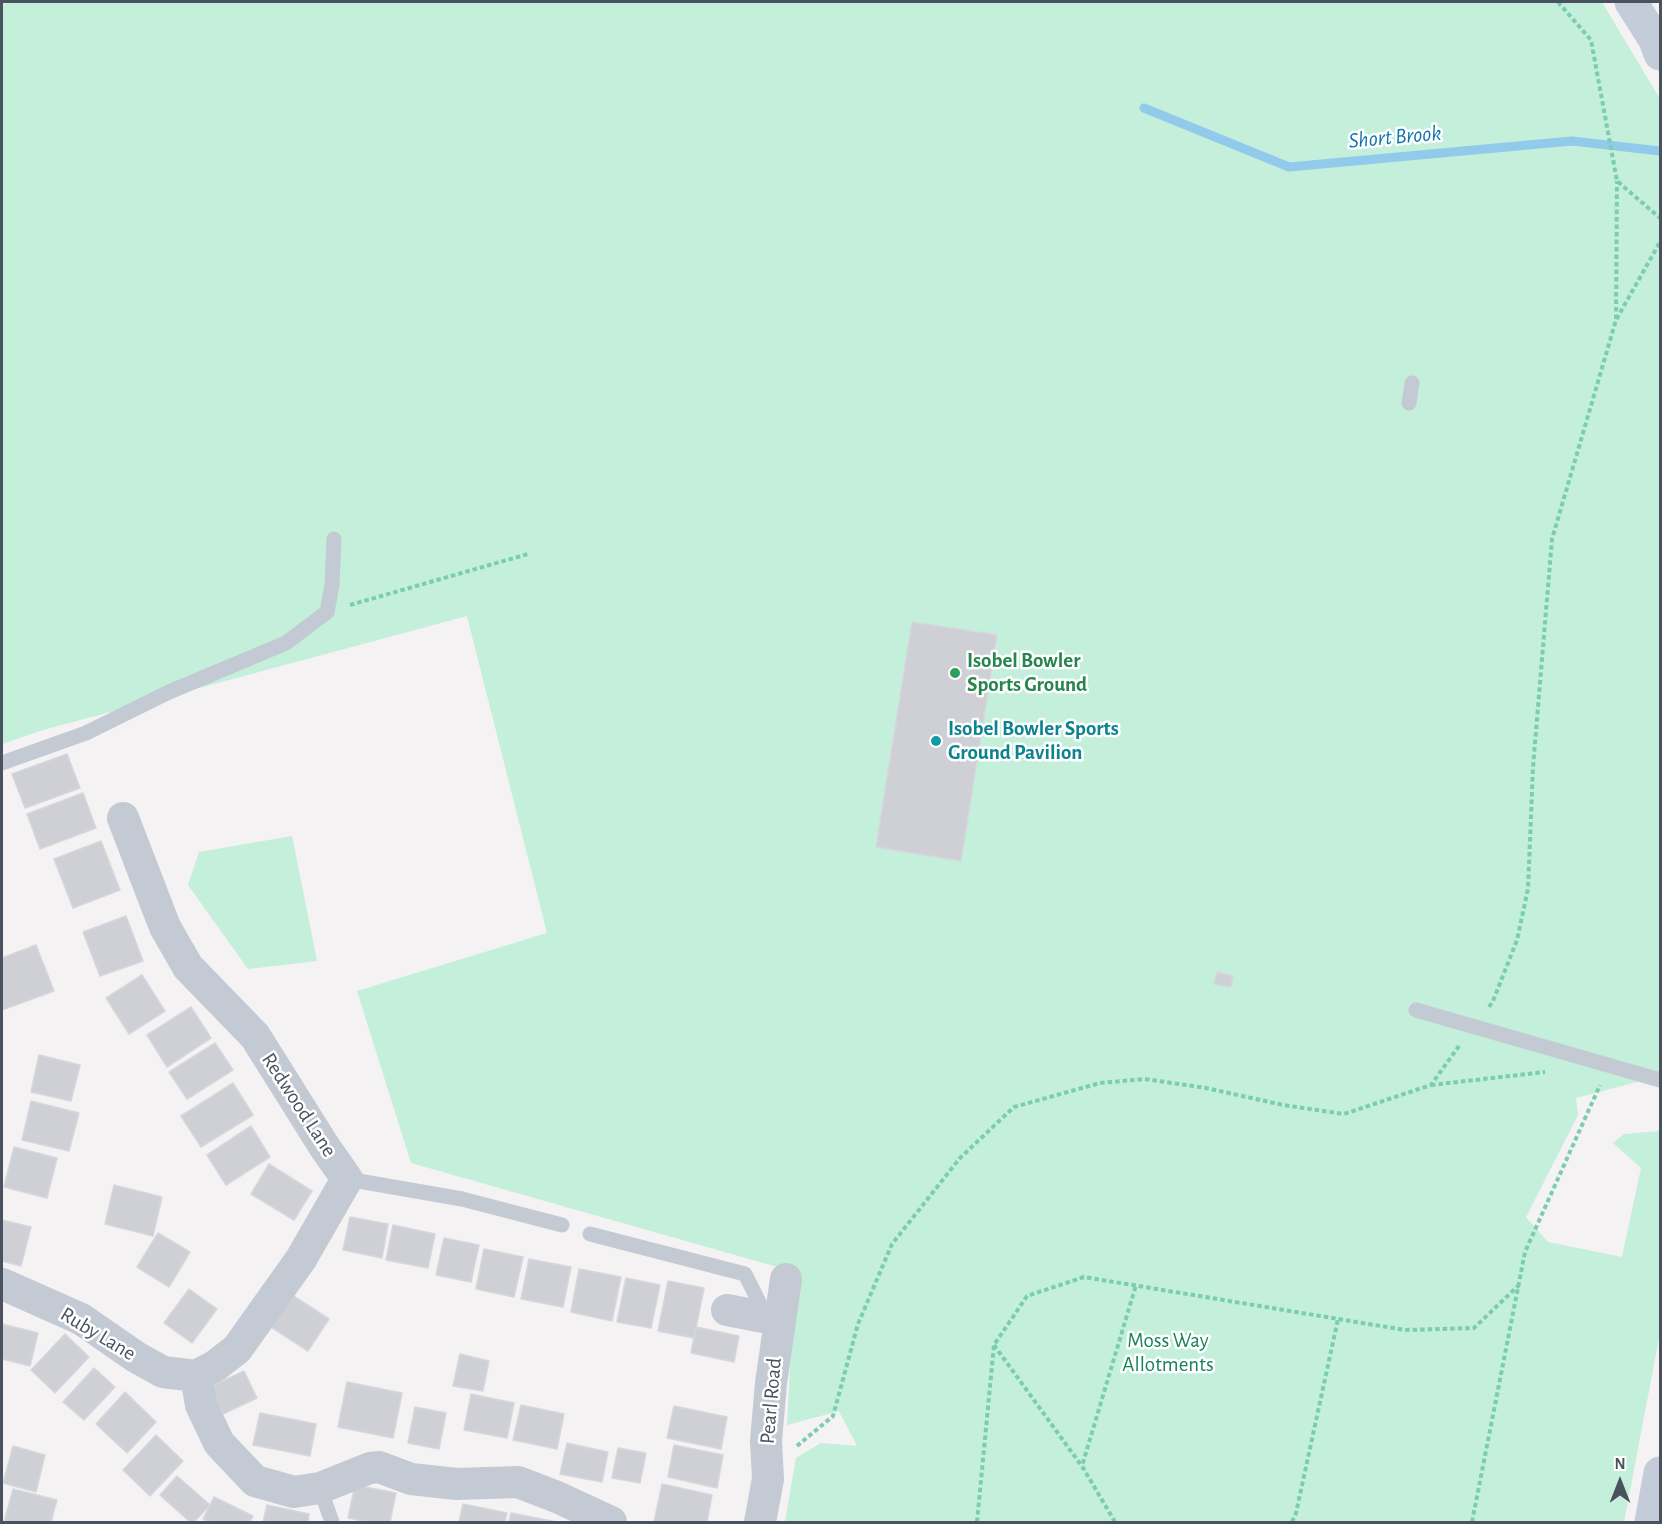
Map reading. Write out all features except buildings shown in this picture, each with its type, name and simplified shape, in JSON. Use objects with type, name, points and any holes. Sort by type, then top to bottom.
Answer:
[{"type":"street","points":[[1631,2],[1655,40],[1660,54]]},
{"type":"street","name":"Redwood Lane","points":[[123,818],[165,927],[188,967],[255,1036],[347,1179],[301,1259],[237,1349],[216,1366],[196,1376]]},
{"type":"street","name":"Pearl Road","points":[[760,1522],[768,1479],[766,1442],[773,1319],[786,1279]]},
{"type":"street","name":"Ruby Lane","points":[[2,1284],[81,1318],[136,1358],[163,1372],[196,1376]]},
{"type":"street","points":[[727,1310],[773,1319]]},
{"type":"street","points":[[196,1376],[201,1405],[219,1443],[255,1481],[294,1492],[320,1488],[370,1468],[379,1467],[411,1479],[457,1484],[518,1482],[611,1522]]},
{"type":"street","points":[[1651,1522],[1660,1473]]},
{"type":"lane","points":[[1409,403],[1412,383]]},
{"type":"lane","points":[[2,763],[86,733],[170,692],[286,642],[327,612],[332,585],[334,539]]},
{"type":"lane","points":[[1416,1010],[1660,1080]]},
{"type":"lane","points":[[347,1179],[462,1199],[562,1225]]},
{"type":"lane","points":[[590,1234],[745,1274],[773,1319]]},
{"type":"lane","points":[[320,1488],[332,1522]]},
{"type":"path","points":[[1558,2],[1591,40],[1617,181],[1616,320]]},
{"type":"path","points":[[1617,181],[1660,218]]},
{"type":"path","points":[[1431,1085],[1493,1000],[1517,940],[1528,889],[1533,767],[1552,539],[1616,320],[1660,242]]},
{"type":"path","points":[[327,612],[528,554]]},
{"type":"path","points":[[1472,1522],[1525,1252],[1609,1066]]},
{"type":"path","points":[[794,1448],[833,1416],[858,1324],[892,1244],[960,1158],[1014,1107],[1100,1083],[1145,1079],[1206,1088],[1283,1106],[1344,1114],[1431,1085],[1555,1071]]},
{"type":"path","points":[[977,1522],[994,1345],[1027,1296],[1084,1276],[1405,1330],[1474,1328],[1519,1285]]},
{"type":"path","points":[[1082,1466],[1136,1285]]},
{"type":"path","points":[[1292,1522],[1296,1513],[1338,1319]]},
{"type":"path","points":[[994,1345],[1082,1466],[1115,1522]]},
{"type":"green space","name":"Isobel Bowler Sports Ground","points":[[2,2],[1602,2],[1660,99],[1660,1076],[1576,1098],[1578,1115],[1526,1217],[1548,1242],[1622,1257],[1641,1168],[1613,1143],[1624,1134],[1660,1131],[1660,1333],[1624,1522],[785,1522],[796,1458],[821,1443],[857,1446],[839,1411],[787,1425],[795,1272],[411,1163],[357,991],[547,933],[467,616],[43,730],[2,744]]},
{"type":"green space","points":[[292,836],[317,961],[248,969],[188,885],[199,852]]},
{"type":"waterway","name":"Short Brook","points":[[1144,108],[1289,167],[1572,141],[1660,151]]},
{"type":"place","name":"Isobel Bowler Sports Ground","points":[[955,673]]},
{"type":"place","name":"Isobel Bowler Sports Ground Pavilion","points":[[936,741]]},
{"type":"park label","name":"Moss Way Allotments","points":[[1168,1353]]}]
